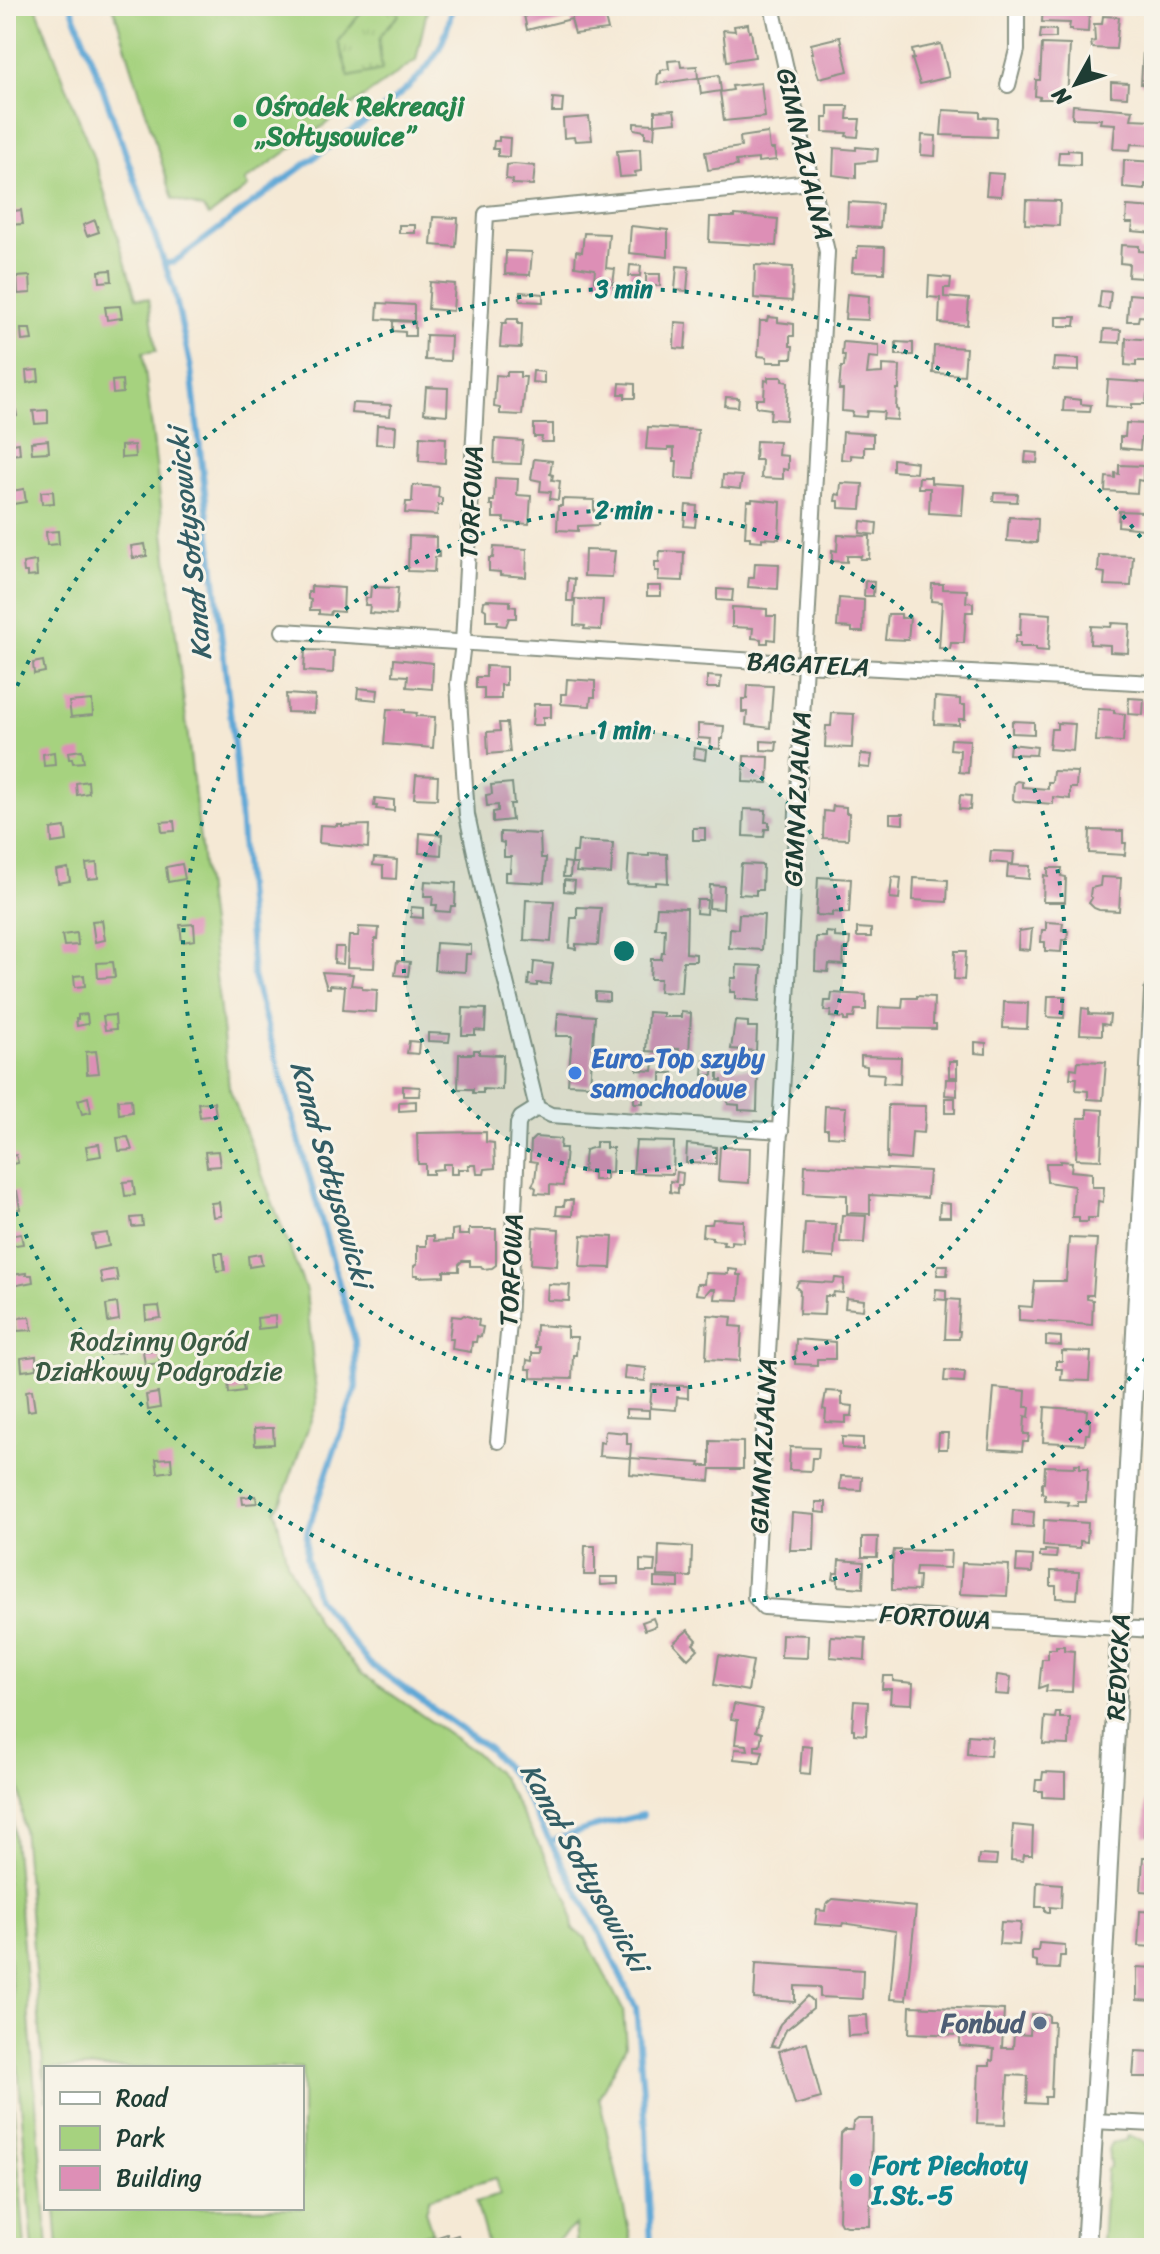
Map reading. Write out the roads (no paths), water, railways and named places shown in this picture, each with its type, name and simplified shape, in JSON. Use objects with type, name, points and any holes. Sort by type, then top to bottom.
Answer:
[{"type":"street","name":"GIMNAZJALNA","points":[[755,1597],[827,252],[772,6]]},
{"type":"street","points":[[1008,85],[1017,50],[1017,6]]},
{"type":"street","name":"TORFOWA","points":[[498,1441],[509,1323],[518,1124],[521,1118],[537,1108],[467,815],[458,684],[463,643],[486,214],[811,182]]},
{"type":"street","name":"BAGATELA","points":[[283,631],[1154,683]]},
{"type":"street","name":"REDYCKA","points":[[1086,2248],[1151,1119],[1154,991]]},
{"type":"street","points":[[537,1108],[551,1115],[781,1131]]},
{"type":"street","name":"FORTOWA","points":[[755,1597],[764,1607],[1154,1630]]},
{"type":"street","points":[[1093,2121],[1154,2124]]},
{"type":"waterway","name":"Kanał Sołtysowicki","points":[[71,6],[174,290],[191,369],[236,764],[253,976],[355,1340],[356,1387],[307,1532],[306,1557],[317,1598],[369,1663],[489,1749],[516,1779],[596,1925],[636,2008],[646,2127],[651,2248]]},
{"type":"waterway","points":[[164,264],[174,262],[404,91],[436,53],[452,6]]},
{"type":"waterway","points":[[550,1841],[643,1815]]},
{"type":"place","name":"Ośrodek Rekreacji „Sołtysowice”","points":[[240,121]]},
{"type":"place","name":"Euro-Top szyby samochodowe","points":[[575,1073]]},
{"type":"place","name":"Fonbud","points":[[1040,2023]]},
{"type":"place","name":"Fort Piechoty I.St.-5","points":[[856,2180]]},
{"type":"park label","name":"Rodzinny Ogród Działkowy Podgrodzie","points":[[159,1356]]}]
